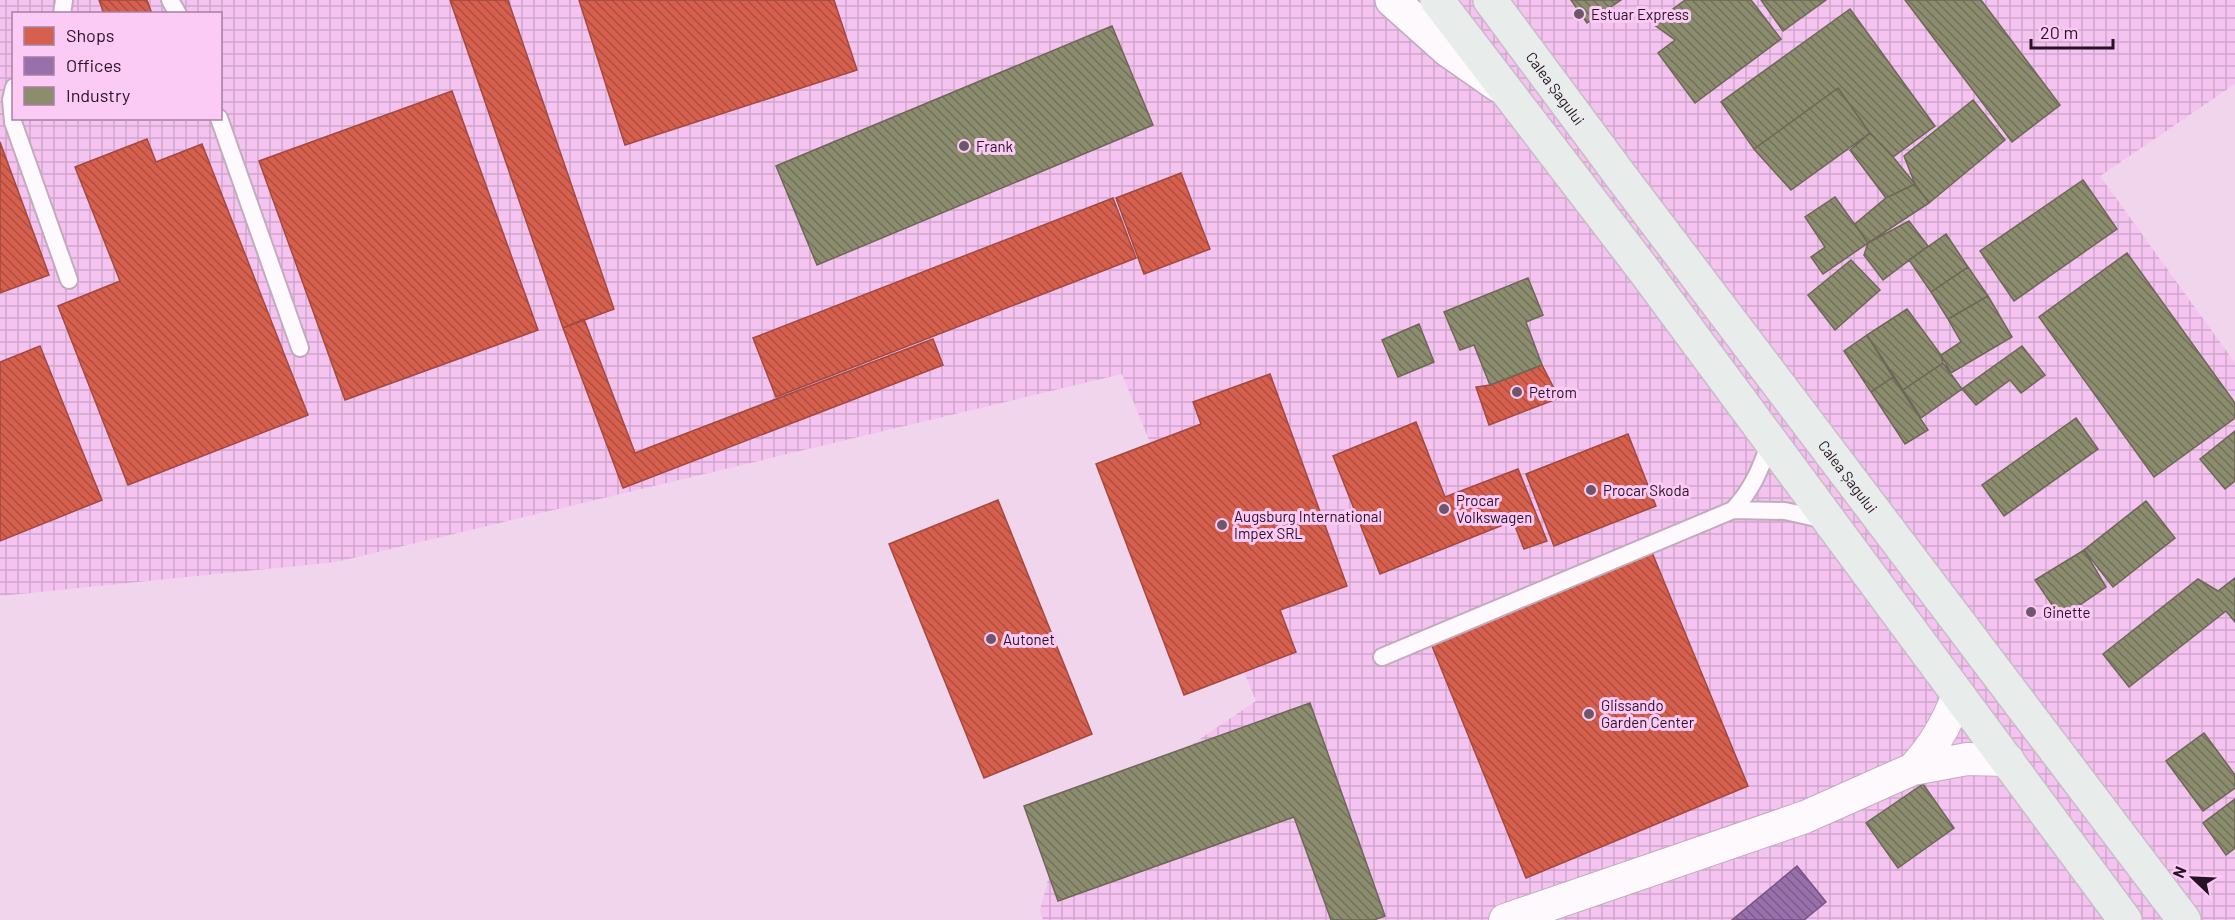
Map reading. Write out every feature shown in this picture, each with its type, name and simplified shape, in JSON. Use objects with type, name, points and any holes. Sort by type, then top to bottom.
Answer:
[{"type":"main road","points":[[1437,0],[1643,269],[2125,920]]},
{"type":"main road","name":"Calea Șagului","points":[[1491,0],[2184,920]]},
{"type":"street","points":[[1392,0],[1448,50],[1503,89]]},
{"type":"street","name":"Calea Șagului","points":[[1505,0],[1514,31]]},
{"type":"street","points":[[1913,769],[1929,752],[1947,725],[1958,695]]},
{"type":"street","points":[[1505,920],[1805,817],[1913,769],[1967,759],[2008,760]]},
{"type":"lane","points":[[12,96],[12,111]]},
{"type":"lane","points":[[13,120],[69,280]]},
{"type":"lane","points":[[220,120],[300,348]]},
{"type":"lane","points":[[1733,510],[1747,495],[1759,473],[1770,442]]},
{"type":"lane","points":[[1382,657],[1733,510],[1785,511],[1828,521]]},
{"type":"shaded area","points":[[0,0],[2235,0],[2235,84],[2100,176],[2235,363],[2235,920],[1043,920],[1040,910],[1060,834],[1256,701],[1122,374],[336,562],[0,596]]},
{"type":"building: Shops","points":[[99,0],[147,0],[151,12],[103,12]]},
{"type":"building: Shops","points":[[450,0],[508,0],[614,309],[563,328]]},
{"type":"building: Shops","points":[[579,0],[834,0],[857,70],[625,145]]},
{"type":"building: Shops","points":[[452,91],[538,330],[345,400],[259,161]]},
{"type":"building: Shops","points":[[147,139],[156,162],[202,144],[308,415],[128,485],[58,306],[120,281],[75,167]]},
{"type":"building: Shops","points":[[0,142],[49,275],[0,293]]},
{"type":"building: Shops","points":[[1181,173],[1210,249],[1144,274],[1116,198]]},
{"type":"building: Shops","points":[[1113,198],[1136,258],[776,397],[753,338]]},
{"type":"building: Shops","points":[[584,319],[635,453],[933,339],[943,365],[623,488],[563,328]]},
{"type":"building: Shops","points":[[40,346],[102,500],[0,541],[0,362]]},
{"type":"building: Shops","name":"Petrom","points":[[1542,365],[1559,398],[1489,425],[1476,387],[1490,385]]},
{"type":"building: Shops","name":"Augsburg International Impex SRL","points":[[1270,374],[1347,586],[1280,610],[1296,652],[1184,695],[1096,464],[1201,424],[1193,402]]},
{"type":"building: Shops","name":"Procar Volkswagen","points":[[1416,422],[1445,497],[1518,469],[1547,541],[1524,549],[1513,521],[1380,574],[1333,456]]},
{"type":"building: Shops","name":"Procar Skoda","points":[[1628,434],[1656,506],[1554,546],[1526,474]]},
{"type":"building: Shops","name":"Autonet","points":[[998,500],[1092,734],[984,778],[889,544]]},
{"type":"building: Shops","name":"Glissando Garden Center","points":[[1651,550],[1748,786],[1526,878],[1430,641]]},
{"type":"building: Offices","points":[[1797,866],[1826,902],[1804,920],[1732,920]]},
{"type":"building: Industry","points":[[1571,0],[1621,0],[1587,23]]},
{"type":"building: Industry","points":[[1685,0],[1751,0],[1781,39],[1695,103],[1658,53],[1675,40],[1653,24]]},
{"type":"building: Industry","points":[[1761,0],[1826,0],[1783,31]]},
{"type":"building: Industry","points":[[1905,0],[1981,0],[2060,105],[2012,142]]},
{"type":"building: Industry","points":[[1850,9],[1935,126],[1893,157],[1870,133],[1838,88],[1754,149],[1721,102]]},
{"type":"building: Industry","name":"Frank","points":[[1112,26],[1153,125],[817,265],[776,166]]},
{"type":"building: Industry","points":[[1838,88],[1870,133],[1791,190],[1754,149]]},
{"type":"building: Industry","points":[[1973,100],[2005,140],[1929,203],[1915,184],[1904,156]]},
{"type":"building: Industry","points":[[1870,133],[1915,184],[1886,198],[1850,150]]},
{"type":"building: Industry","points":[[2083,180],[2117,229],[2014,301],[1980,251]]},
{"type":"building: Industry","points":[[1915,184],[1929,203],[1868,243],[1855,224],[1886,198]]},
{"type":"building: Industry","points":[[1835,197],[1868,243],[1823,274],[1811,257],[1825,247],[1805,217]]},
{"type":"building: Industry","points":[[1909,221],[1928,246],[1883,280],[1864,255],[1868,243]]},
{"type":"building: Industry","points":[[1946,234],[1968,267],[1931,292],[1909,260]]},
{"type":"building: Industry","points":[[2127,253],[2235,403],[2235,418],[2154,477],[2039,317]]},
{"type":"building: Industry","points":[[1851,260],[1880,290],[1835,330],[1808,295]]},
{"type":"building: Industry","points":[[1968,267],[1988,296],[1948,319],[1931,292]]},
{"type":"building: Industry","points":[[1528,278],[1543,315],[1526,322],[1542,365],[1490,385],[1474,345],[1460,350],[1444,312]]},
{"type":"building: Industry","points":[[1988,296],[2012,337],[1951,373],[1941,355],[1961,342],[1948,319]]},
{"type":"building: Industry","points":[[1907,309],[1941,355],[1943,363],[1903,390],[1867,335]]},
{"type":"building: Industry","points":[[1419,324],[1434,362],[1398,377],[1382,340]]},
{"type":"building: Industry","points":[[1867,335],[1893,377],[1871,392],[1844,351]]},
{"type":"building: Industry","points":[[2022,346],[2045,375],[2021,393],[2010,380],[1976,405],[1962,389]]},
{"type":"building: Industry","points":[[1943,363],[1962,389],[1921,418],[1903,390]]},
{"type":"building: Industry","points":[[1893,377],[1928,430],[1905,444],[1871,392]]},
{"type":"building: Industry","points":[[2076,418],[2098,449],[2004,516],[1982,485]]},
{"type":"building: Industry","points":[[2235,431],[2235,481],[2225,489],[2200,459]]},
{"type":"building: Industry","points":[[2146,501],[2175,538],[2113,587],[2084,550]]},
{"type":"building: Industry","points":[[2084,550],[2106,587],[2061,618],[2035,580]]},
{"type":"building: Industry","points":[[2235,578],[2235,622],[2226,611],[2129,687],[2103,654],[2198,579],[2218,591]]},
{"type":"building: Industry","points":[[1310,703],[1385,916],[1374,920],[1331,920],[1294,817],[1058,901],[1024,806]]},
{"type":"building: Industry","points":[[2204,733],[2235,775],[2235,788],[2203,811],[2166,761]]},
{"type":"building: Industry","points":[[1923,784],[1954,828],[1898,868],[1866,823]]},
{"type":"building: Industry","points":[[2235,799],[2235,848],[2226,855],[2203,823]]},
{"type":"place","name":"Estuar Express","points":[[1579,14]]},
{"type":"place","name":"Frank","points":[[964,146]]},
{"type":"place","name":"Petrom","points":[[1517,392]]},
{"type":"place","name":"Procar Skoda","points":[[1591,490]]},
{"type":"place","name":"Procar Volkswagen","points":[[1444,509]]},
{"type":"place","name":"Augsburg International Impex SRL","points":[[1222,525]]},
{"type":"place","name":"Ginette","points":[[2031,612]]},
{"type":"place","name":"Autonet","points":[[991,639]]},
{"type":"place","name":"Glissando Garden Center","points":[[1589,714]]}]
